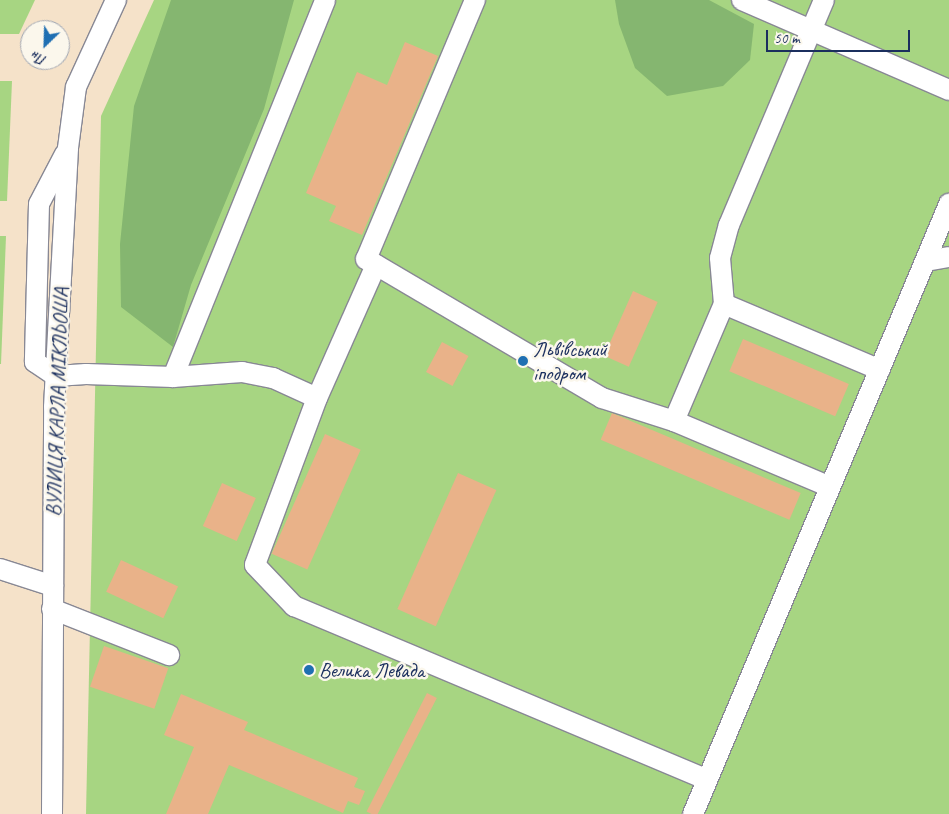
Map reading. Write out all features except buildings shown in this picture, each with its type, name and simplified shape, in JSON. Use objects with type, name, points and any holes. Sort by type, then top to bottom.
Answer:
[{"type":"street","name":"ВУЛИЦЯ КАРЛА МІКЛЬОША","points":[[52,814],[52,609],[56,376],[68,148],[76,88],[116,0]]},
{"type":"street","points":[[173,377],[325,0]]},
{"type":"street","points":[[475,0],[366,259],[602,398],[674,421],[830,488]]},
{"type":"street","points":[[742,0],[949,90]]},
{"type":"street","points":[[674,421],[724,304],[720,258],[729,225],[824,0]]},
{"type":"street","points":[[693,814],[949,204]]},
{"type":"street","points":[[926,261],[949,257]]},
{"type":"street","points":[[376,265],[317,398],[255,565],[294,606],[707,780]]},
{"type":"street","points":[[724,304],[880,370]]},
{"type":"street","points":[[56,376],[86,374],[173,377],[242,372],[273,378],[317,398]]},
{"type":"street","points":[[0,569],[53,586]]},
{"type":"street","points":[[52,609],[169,655]]},
{"type":"green space","points":[[0,0],[35,0],[26,20],[20,20],[19,34],[0,34]]},
{"type":"green space","name":"Львівський іподром","points":[[154,0],[949,0],[949,814],[86,814],[101,116]]},
{"type":"green space","points":[[171,0],[294,0],[264,109],[191,285],[173,347],[121,307],[120,244],[134,106]]},
{"type":"green space","points":[[615,0],[709,0],[754,24],[750,60],[723,86],[667,96],[635,68],[619,24]]},
{"type":"green space","points":[[0,81],[12,81],[7,201],[0,201]]},
{"type":"green space","points":[[0,236],[6,236],[1,364],[0,364]]},
{"type":"place","name":"Львівський іподром","points":[[523,361]]},
{"type":"place","name":"Велика Левада","points":[[309,670]]}]
